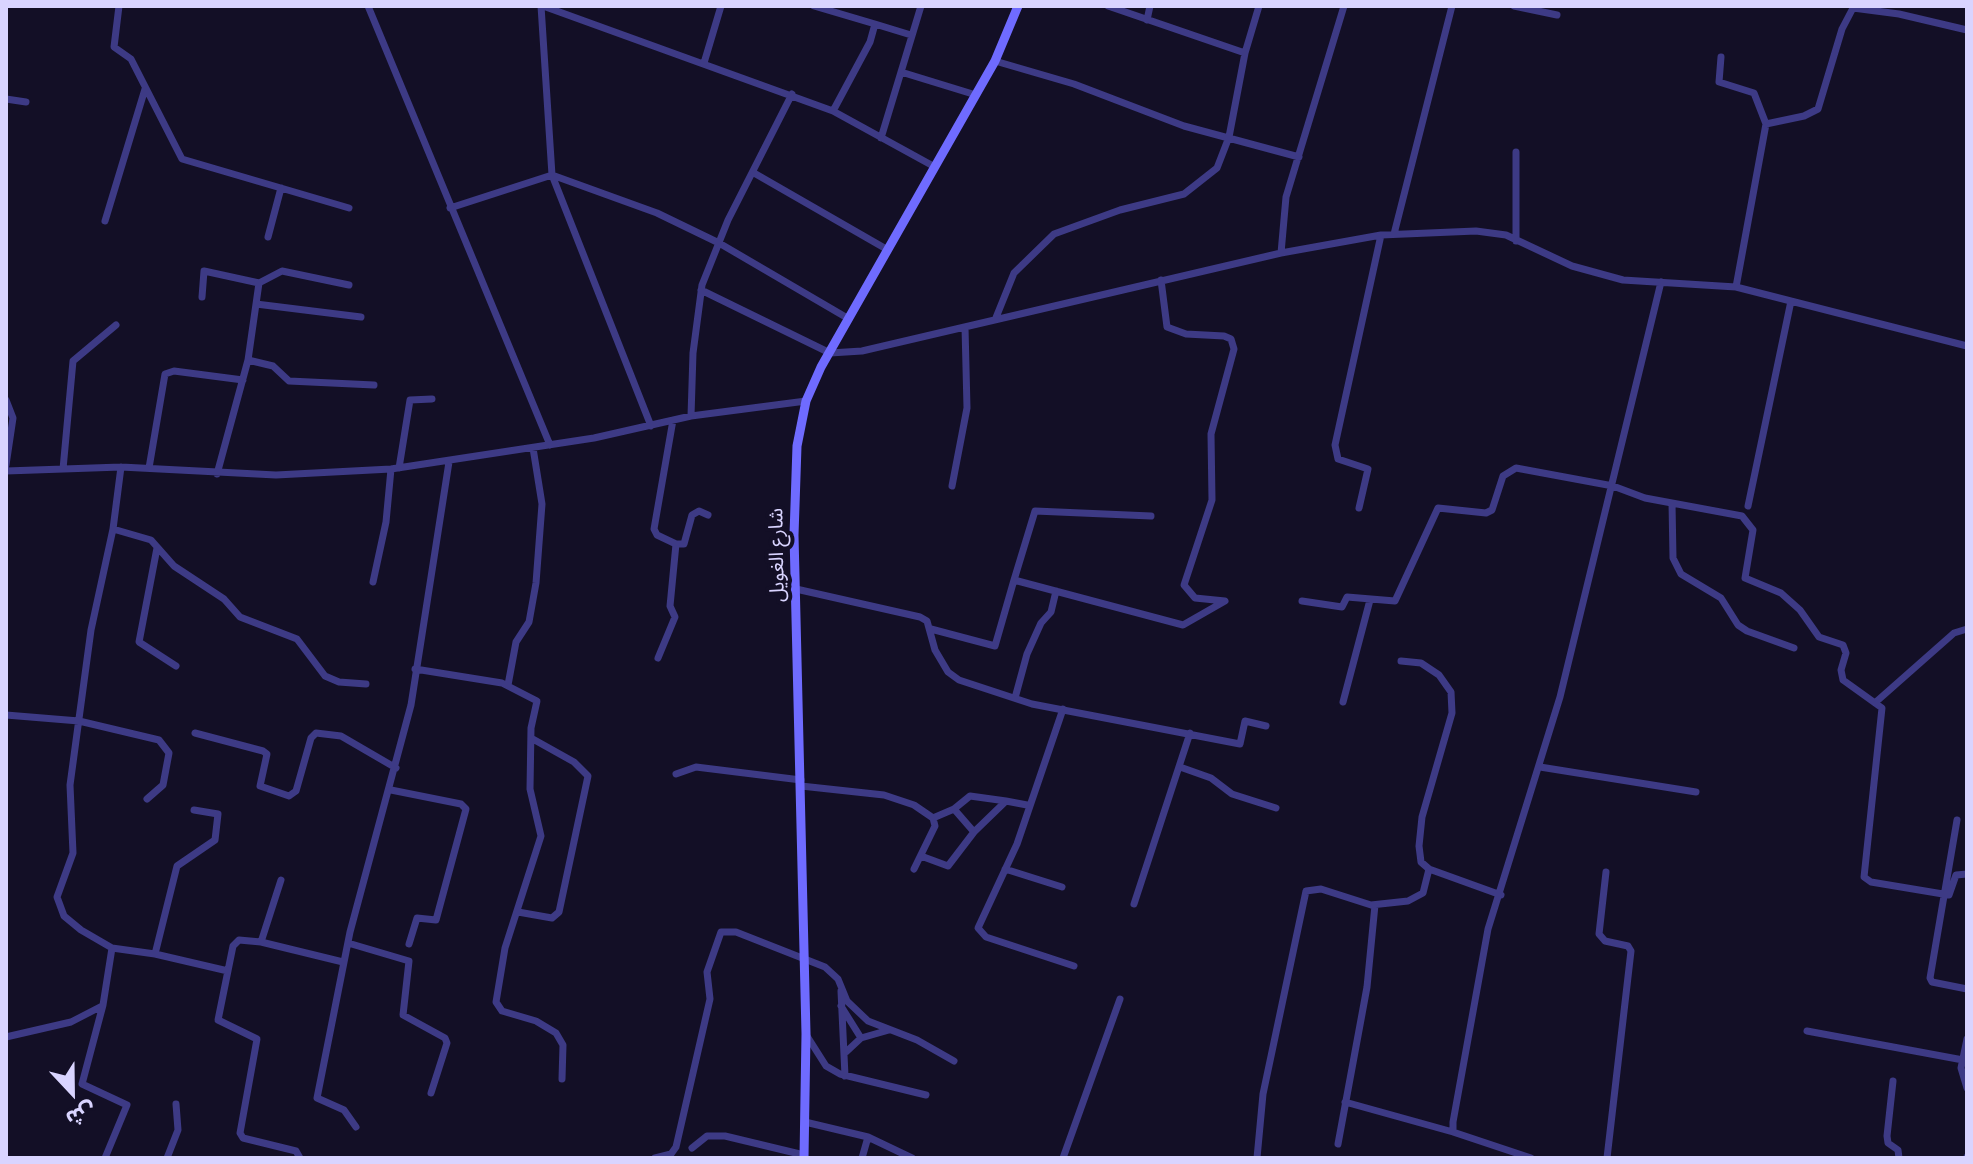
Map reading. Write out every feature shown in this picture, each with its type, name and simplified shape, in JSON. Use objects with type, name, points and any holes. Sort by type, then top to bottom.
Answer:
[{"type":"street","points":[[119,6],[114,47],[131,59],[182,159],[349,208]]},
{"type":"street","points":[[368,6],[550,445]]},
{"type":"street","points":[[651,426],[552,175],[542,6],[792,94],[833,111],[935,167]]},
{"type":"street","points":[[704,63],[721,6]]},
{"type":"street","points":[[814,6],[911,35]]},
{"type":"street","points":[[881,138],[921,6]]},
{"type":"street","name":"شارع الغويل","points":[[804,1157],[806,1034],[796,589],[797,446],[806,401],[830,353],[995,61],[1018,6]]},
{"type":"street","points":[[1108,6],[1245,53]]},
{"type":"street","points":[[1147,20],[1150,6]]},
{"type":"street","points":[[995,320],[1014,273],[1054,234],[1120,210],[1184,194],[1217,168],[1229,137],[1245,53],[1259,6]]},
{"type":"street","points":[[1281,253],[1286,197],[1344,6]]},
{"type":"street","points":[[1394,234],[1452,6]]},
{"type":"street","points":[[1514,6],[1557,15]]},
{"type":"street","points":[[1766,124],[1804,116],[1818,109],[1842,29],[1853,8],[1886,11],[1967,30]]},
{"type":"street","points":[[833,111],[870,42],[875,24]]},
{"type":"street","points":[[1721,57],[1719,82],[1754,93],[1766,124],[1736,287]]},
{"type":"street","points":[[995,61],[1074,84],[1184,126],[1299,157]]},
{"type":"street","points":[[901,72],[976,95]]},
{"type":"street","points":[[105,221],[145,89]]},
{"type":"street","points":[[691,416],[693,353],[701,290],[719,243],[792,94]]},
{"type":"street","points":[[6,99],[26,102]]},
{"type":"street","points":[[1516,152],[1516,241]]},
{"type":"street","points":[[754,173],[888,250]]},
{"type":"street","points":[[450,208],[552,175],[657,213],[719,243],[849,319]]},
{"type":"street","points":[[268,237],[281,188]]},
{"type":"street","points":[[701,290],[830,353],[862,351],[1281,253],[1381,235],[1476,231],[1516,241],[1598,274],[1623,280],[1736,287],[1967,346]]},
{"type":"street","points":[[1359,508],[1368,469],[1338,459],[1335,445],[1381,235]]},
{"type":"street","points":[[202,297],[204,271],[259,283],[282,271],[349,285]]},
{"type":"street","points":[[1014,580],[1183,625],[1225,601],[1195,598],[1184,585],[1212,500],[1211,434],[1234,349],[1231,339],[1224,336],[1186,334],[1167,327],[1161,280]]},
{"type":"street","points":[[1453,1132],[1488,929],[1540,767],[1613,486],[1661,282]]},
{"type":"street","points":[[217,474],[248,360],[259,283]]},
{"type":"street","points":[[1748,506],[1791,301]]},
{"type":"street","points":[[256,304],[361,317]]},
{"type":"street","points":[[63,469],[73,361],[116,325]]},
{"type":"street","points":[[952,486],[967,408],[965,327]]},
{"type":"street","points":[[248,360],[273,366],[290,381],[374,385]]},
{"type":"street","points":[[149,468],[165,374],[174,371],[243,380]]},
{"type":"street","points":[[373,582],[410,400],[432,399]]},
{"type":"street","points":[[6,400],[13,418],[6,465]]},
{"type":"street","points":[[6,471],[121,467],[276,475],[395,468],[533,448],[691,416],[806,401]]},
{"type":"street","points":[[673,420],[654,529],[657,535],[676,544],[684,544],[692,515],[699,511],[708,515]]},
{"type":"street","points":[[508,685],[516,642],[529,622],[536,583],[542,504],[533,448]]},
{"type":"street","points":[[356,1127],[344,1110],[317,1098],[343,962],[396,768],[449,462]]},
{"type":"street","points":[[121,467],[113,529],[91,630],[70,785],[73,853],[58,903],[64,916],[112,948],[155,954],[228,971]]},
{"type":"street","points":[[1302,601],[1342,607],[1347,597],[1390,603],[1398,598],[1438,508],[1486,513],[1492,510],[1503,476],[1516,468],[1613,486],[1672,503],[1742,516],[1748,521],[1753,539],[1745,578],[1781,593],[1800,610],[1819,637],[1843,645],[1846,653],[1841,670],[1843,680],[1877,701],[1882,708],[1864,877],[1871,882],[1944,895],[1953,892],[1957,874],[1967,874]]},
{"type":"street","points":[[1672,503],[1673,558],[1681,574],[1721,598],[1738,625],[1747,631],[1794,648]]},
{"type":"street","points":[[931,629],[995,646],[1035,511],[1151,516]]},
{"type":"street","points":[[113,529],[151,540],[178,569],[224,599],[240,617],[297,639],[325,676],[339,682],[366,684]]},
{"type":"street","points":[[658,658],[675,617],[670,606],[676,544]]},
{"type":"street","points":[[157,548],[139,642],[176,666]]},
{"type":"street","points":[[796,589],[920,617],[931,629],[935,650],[948,672],[959,680],[1015,698],[1240,744],[1245,721],[1266,726]]},
{"type":"street","points":[[1015,698],[1027,654],[1041,623],[1051,612],[1056,591]]},
{"type":"street","points":[[1343,702],[1370,600]]},
{"type":"street","points":[[1877,701],[1954,633],[1967,629]]},
{"type":"street","points":[[1401,661],[1421,663],[1439,675],[1451,692],[1452,713],[1422,817],[1421,862],[1429,869],[1501,895]]},
{"type":"street","points":[[415,669],[508,685],[537,701],[531,738],[530,789],[541,836],[505,948],[496,1002],[502,1011],[536,1021],[556,1033],[563,1045],[562,1079]]},
{"type":"street","points":[[1063,709],[1027,805],[1022,832],[978,924],[979,932],[986,937],[1074,966]]},
{"type":"street","points":[[6,715],[79,721],[155,738],[166,746],[169,753],[162,788],[147,799]]},
{"type":"street","points":[[195,733],[263,751],[267,754],[260,786],[289,796],[296,791],[311,738],[316,733],[336,734],[396,768]]},
{"type":"street","points":[[1134,904],[1190,733]]},
{"type":"street","points":[[518,912],[552,918],[559,912],[588,776],[574,762],[531,738]]},
{"type":"street","points":[[676,774],[696,767],[884,795],[914,805],[933,818],[935,826],[914,869]]},
{"type":"street","points":[[1180,767],[1211,778],[1232,794],[1276,808]]},
{"type":"street","points":[[1540,767],[1696,792]]},
{"type":"street","points":[[391,790],[461,804],[466,809],[436,920],[417,918],[409,944]]},
{"type":"street","points":[[933,818],[954,809],[970,796],[1027,805]]},
{"type":"street","points":[[921,856],[948,866],[974,832],[1006,801]]},
{"type":"street","points":[[954,809],[974,832]]},
{"type":"street","points":[[155,954],[177,866],[215,840],[218,814],[194,810]]},
{"type":"street","points":[[1957,820],[1930,978],[1932,982],[1967,989]]},
{"type":"street","points":[[1005,869],[1062,887]]},
{"type":"street","points":[[1257,1158],[1263,1094],[1306,891],[1321,889],[1375,905],[1420,896],[1429,883],[1429,869]]},
{"type":"street","points":[[1606,872],[1599,934],[1605,941],[1625,945],[1631,951],[1607,1158]]},
{"type":"street","points":[[261,942],[281,880]]},
{"type":"street","points":[[1338,1144],[1367,987],[1375,905]]},
{"type":"street","points":[[655,1158],[671,1154],[678,1138],[710,999],[707,972],[721,932],[736,932],[834,973],[847,1001],[858,1013],[954,1061]]},
{"type":"street","points":[[300,1158],[296,1151],[241,1136],[257,1039],[222,1026],[218,1020],[228,971],[236,941],[261,942],[343,962]]},
{"type":"street","points":[[348,943],[409,961],[403,1015],[446,1040],[431,1093]]},
{"type":"street","points":[[105,1158],[127,1105],[82,1084],[103,1005],[112,948]]},
{"type":"street","points":[[840,985],[845,1076]]},
{"type":"street","points":[[1063,1158],[1120,999]]},
{"type":"street","points":[[6,1037],[71,1022],[103,1005]]},
{"type":"street","points":[[841,1006],[861,1038]]},
{"type":"street","points":[[846,1052],[861,1038],[891,1030]]},
{"type":"street","points":[[1807,1031],[1963,1060]]},
{"type":"street","points":[[806,1034],[826,1066],[845,1076],[926,1095]]},
{"type":"street","points":[[1967,1039],[1962,1071],[1967,1088]]},
{"type":"street","points":[[1893,1081],[1888,1139],[1898,1150],[1899,1158]]},
{"type":"street","points":[[1345,1102],[1453,1132],[1531,1158]]},
{"type":"street","points":[[167,1158],[178,1130],[176,1104]]},
{"type":"street","points":[[805,1122],[868,1137],[912,1158]]},
{"type":"street","points":[[692,1148],[707,1136],[725,1136],[804,1157]]},
{"type":"street","points":[[862,1158],[868,1137]]}]
